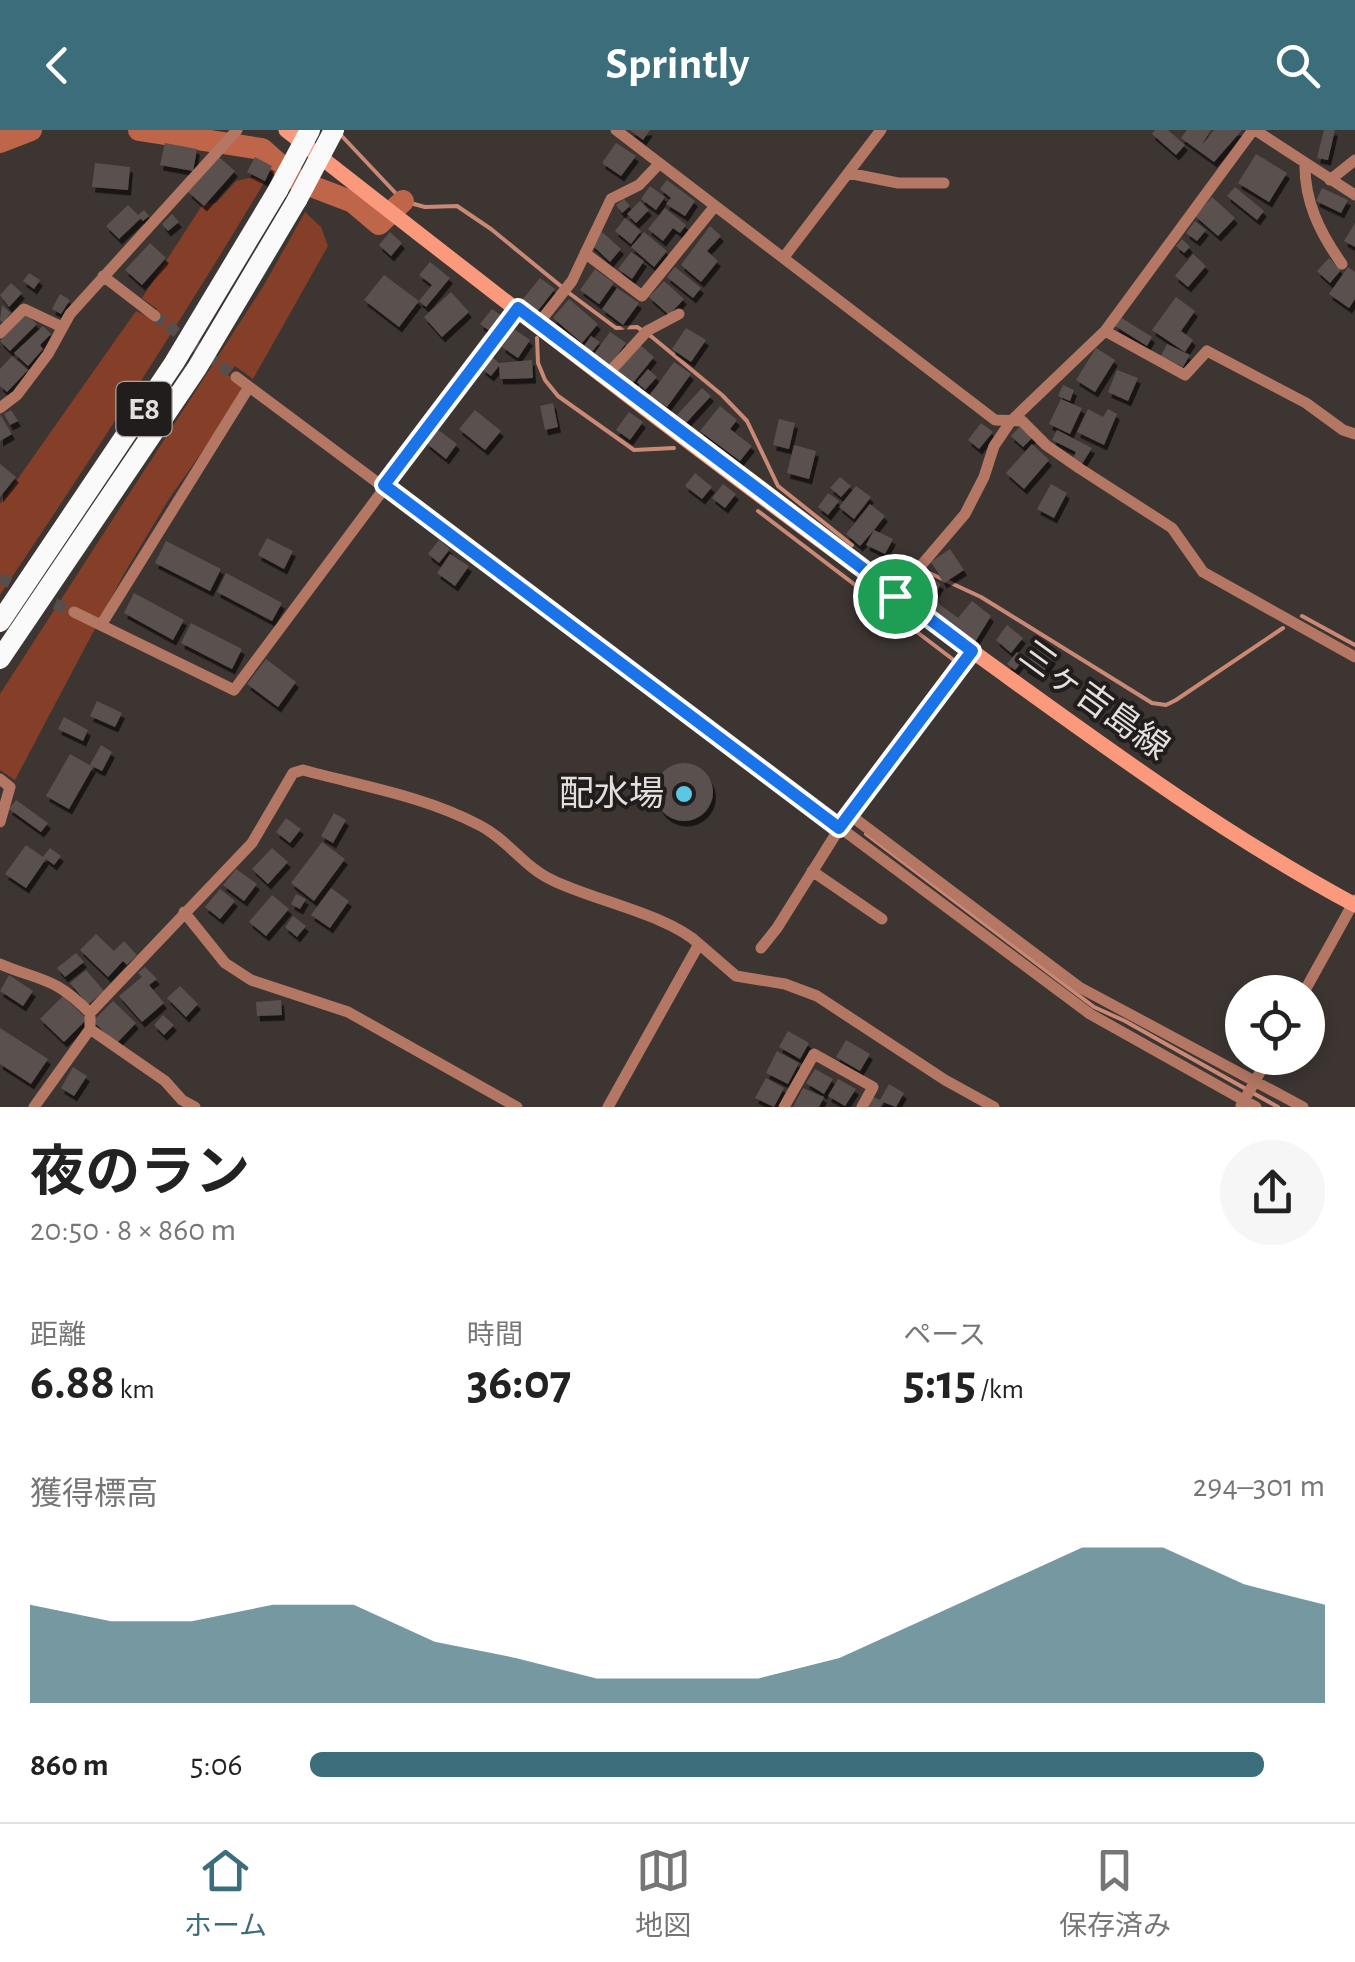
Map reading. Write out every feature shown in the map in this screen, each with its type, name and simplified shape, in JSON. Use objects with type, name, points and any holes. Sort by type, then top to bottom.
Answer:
[{"type":"highway","name":"E8","points":[[0,659],[197,368],[287,195],[310,130]]},
{"type":"highway","name":"E8","points":[[0,622],[334,130]]},
{"type":"highway","points":[[0,668],[39,604]]},
{"type":"main road","name":"三ヶ吉島線","points":[[286,130],[895,596],[1187,804],[1270,859],[1354,903]]},
{"type":"street","points":[[0,408],[17,395],[48,354],[62,326],[103,276],[237,130]]},
{"type":"street","points":[[616,130],[996,420],[1022,421],[1057,453],[1172,528],[1203,572],[1355,657]]},
{"type":"street","points":[[784,257],[881,130]]},
{"type":"street","points":[[895,596],[965,514],[984,478],[994,446],[1012,422],[1105,331],[1254,130],[1355,195]]},
{"type":"street","points":[[1330,180],[1355,160]]},
{"type":"street","points":[[1304,163],[1304,193],[1342,264]]},
{"type":"street","points":[[538,324],[572,281],[610,199],[639,185],[659,164]]},
{"type":"street","points":[[848,173],[898,183],[944,183]]},
{"type":"street","points":[[584,254],[642,296],[715,206]]},
{"type":"street","points":[[103,276],[155,316]]},
{"type":"street","points":[[0,332],[24,308],[62,326]]},
{"type":"street","points":[[74,612],[234,690],[518,308]]},
{"type":"street","points":[[606,376],[647,331],[679,314]]},
{"type":"street","points":[[1105,331],[1185,375],[1207,352],[1306,403],[1343,430],[1355,434]]},
{"type":"street","points":[[236,377],[1090,1014],[1246,1103],[1258,1075]]},
{"type":"street","points":[[101,625],[250,387]]},
{"type":"street","points":[[761,948],[778,928],[839,828],[972,651]]},
{"type":"street","points":[[34,1107],[90,1029],[90,1013],[252,843],[293,773],[303,770],[421,800],[480,825],[550,880],[676,929],[736,976],[784,984],[817,996],[994,1107]]},
{"type":"street","points":[[0,780],[10,786],[0,822]]},
{"type":"street","points":[[850,815],[1079,986],[1303,1107]]},
{"type":"street","points":[[812,871],[882,919]]},
{"type":"street","points":[[1314,975],[1354,903]]},
{"type":"street","points":[[184,912],[225,964],[251,980],[348,1012],[518,1107]]},
{"type":"street","points":[[608,1107],[699,944]]},
{"type":"street","points":[[0,964],[50,980],[72,994],[90,1013]]},
{"type":"street","points":[[90,1029],[195,1107]]},
{"type":"street","points":[[784,1107],[814,1054],[873,1087],[862,1107]]},
{"type":"street","points":[[484,1107],[489,1092]]},
{"type":"shaded area","points":[[253,177],[265,181],[135,390],[0,595],[0,504],[136,311],[150,318],[157,309],[142,298],[203,204],[216,203],[236,181]]},
{"type":"shaded area","points":[[305,212],[321,227],[328,246],[253,379],[235,366],[228,375],[245,390],[169,499],[125,572],[15,780],[0,770],[0,694],[264,285]]},
{"type":"building","points":[[630,130],[650,130],[643,140]]},
{"type":"building","points":[[1155,130],[1168,130],[1185,145],[1176,155],[1152,134]]},
{"type":"building","points":[[1187,130],[1211,130],[1201,146],[1214,130],[1242,130],[1214,162],[1181,138]]},
{"type":"building","points":[[1324,130],[1335,130],[1328,160],[1317,158]]},
{"type":"building","points":[[165,143],[197,149],[193,171],[160,165]]},
{"type":"building","points":[[616,143],[636,156],[621,176],[602,163]]},
{"type":"building","points":[[1256,154],[1287,173],[1269,202],[1238,183]]},
{"type":"building","points":[[219,157],[235,171],[204,206],[188,192]]},
{"type":"building","points":[[255,157],[272,166],[265,181],[247,172]]},
{"type":"building","points":[[95,163],[130,167],[128,190],[92,187]]},
{"type":"building","points":[[667,180],[695,201],[685,216],[666,204],[671,198],[660,189]]},
{"type":"building","points":[[650,186],[665,197],[656,210],[641,199]]},
{"type":"building","points":[[1235,187],[1264,211],[1257,220],[1227,196]]},
{"type":"building","points":[[1322,188],[1348,200],[1341,213],[1316,201]]},
{"type":"building","points":[[1212,197],[1235,218],[1218,236],[1195,216]]},
{"type":"building","points":[[624,199],[630,206],[622,213],[616,205]]},
{"type":"building","points":[[640,201],[649,210],[636,223],[627,214]]},
{"type":"building","points":[[128,205],[138,215],[144,210],[149,216],[143,221],[141,218],[119,239],[106,226]]},
{"type":"building","points":[[665,208],[686,225],[680,233],[673,228],[663,241],[648,229]]},
{"type":"building","points":[[172,214],[179,222],[168,231],[162,224]]},
{"type":"building","points":[[625,218],[641,231],[631,244],[615,231]]},
{"type":"building","points":[[1195,221],[1206,230],[1197,241],[1186,233]]},
{"type":"building","points":[[1355,223],[1355,247],[1344,241]]},
{"type":"building","points":[[710,226],[721,236],[707,251],[718,261],[701,282],[681,265]]},
{"type":"building","points":[[390,232],[402,243],[391,256],[379,245]]},
{"type":"building","points":[[602,232],[621,249],[610,262],[591,244]]},
{"type":"building","points":[[644,232],[667,251],[654,267],[631,247]]},
{"type":"building","points":[[1182,239],[1190,247],[1184,253],[1176,246]]},
{"type":"building","points":[[150,243],[166,258],[142,285],[125,270]]},
{"type":"building","points":[[631,252],[644,261],[632,279],[618,269]]},
{"type":"building","points":[[1193,254],[1206,266],[1188,287],[1175,276]]},
{"type":"building","points":[[1329,258],[1341,270],[1330,283],[1317,271]]},
{"type":"building","points":[[430,262],[450,278],[426,307],[419,301],[432,285],[419,275]]},
{"type":"building","points":[[675,267],[701,288],[693,298],[667,277]]},
{"type":"building","points":[[1348,267],[1355,272],[1355,299],[1349,308],[1329,294]]},
{"type":"building","points":[[595,269],[614,283],[599,304],[580,290]]},
{"type":"building","points":[[29,273],[40,280],[34,289],[23,281]]},
{"type":"building","points":[[384,275],[419,301],[399,327],[364,300]]},
{"type":"building","points":[[540,278],[555,289],[537,312],[522,300]]},
{"type":"building","points":[[664,281],[684,299],[669,315],[649,297]]},
{"type":"building","points":[[11,283],[22,293],[9,307],[0,295]]},
{"type":"building","points":[[617,288],[639,303],[623,325],[602,309]]},
{"type":"building","points":[[451,292],[469,312],[442,337],[424,317]]},
{"type":"building","points":[[60,294],[70,300],[61,314],[52,309]]},
{"type":"building","points":[[1176,297],[1195,311],[1181,331],[1193,340],[1185,352],[1152,330]]},
{"type":"building","points":[[569,299],[598,324],[582,343],[553,318]]},
{"type":"building","points":[[2,305],[11,313],[3,323],[0,320]]},
{"type":"building","points":[[492,309],[503,317],[491,332],[480,324]]},
{"type":"building","points":[[26,314],[37,324],[10,351],[0,341]]},
{"type":"building","points":[[1120,317],[1152,337],[1147,346],[1115,326]]},
{"type":"building","points":[[43,326],[51,334],[28,366],[14,353]]},
{"type":"building","points":[[686,328],[706,340],[691,362],[672,349]]},
{"type":"building","points":[[514,329],[530,340],[518,358],[502,347]]},
{"type":"building","points":[[610,332],[626,343],[610,365],[594,354]]},
{"type":"building","points":[[591,336],[600,342],[592,352],[584,346]]},
{"type":"building","points":[[1167,344],[1190,355],[1183,367],[1161,356]]},
{"type":"building","points":[[640,345],[654,357],[633,383],[618,371]]},
{"type":"building","points":[[1096,348],[1115,360],[1095,392],[1076,380]]},
{"type":"building","points":[[12,356],[28,370],[7,392],[0,386],[0,369]]},
{"type":"building","points":[[492,357],[499,363],[532,360],[533,378],[500,379],[499,366],[491,376],[482,369]]},
{"type":"building","points":[[674,362],[691,374],[667,407],[650,395]]},
{"type":"building","points":[[648,369],[657,377],[645,390],[637,382]]},
{"type":"building","points":[[1117,370],[1138,378],[1128,401],[1108,392]]},
{"type":"building","points":[[1063,385],[1074,390],[1070,401],[1058,396]]},
{"type":"building","points":[[702,388],[711,396],[686,423],[677,415]]},
{"type":"building","points":[[1061,399],[1082,408],[1070,434],[1049,424]]},
{"type":"building","points":[[553,403],[558,427],[545,430],[540,406]]},
{"type":"building","points":[[720,406],[737,420],[730,429],[752,446],[740,461],[700,431]]},
{"type":"building","points":[[1088,409],[1103,417],[1108,409],[1117,414],[1104,445],[1077,432]]},
{"type":"building","points":[[11,410],[18,421],[10,425],[4,414]]},
{"type":"building","points":[[475,410],[501,431],[485,450],[459,429]]},
{"type":"building","points":[[629,412],[643,422],[630,440],[616,430]]},
{"type":"building","points":[[0,414],[12,434],[0,441]]},
{"type":"building","points":[[779,419],[795,423],[789,449],[773,445]]},
{"type":"building","points":[[981,423],[993,432],[979,449],[968,440]]},
{"type":"building","points":[[1021,425],[1033,437],[1023,447],[1011,436]]},
{"type":"building","points":[[437,429],[457,444],[446,459],[426,443]]},
{"type":"building","points":[[1057,430],[1092,448],[1082,464],[1072,460],[1076,452],[1052,440]]},
{"type":"building","points":[[1032,444],[1049,460],[1024,489],[1006,473]]},
{"type":"building","points":[[794,445],[816,451],[809,479],[787,473]]},
{"type":"building","points":[[0,464],[16,477],[0,497]]},
{"type":"building","points":[[695,473],[712,487],[702,499],[685,486]]},
{"type":"building","points":[[840,477],[851,486],[841,497],[830,488]]},
{"type":"building","points":[[723,484],[736,494],[725,508],[712,498]]},
{"type":"building","points":[[1051,484],[1067,493],[1054,518],[1037,509]]},
{"type":"building","points":[[856,486],[871,497],[854,519],[839,507]]},
{"type":"building","points":[[828,493],[839,501],[828,515],[818,507]]},
{"type":"building","points":[[870,504],[885,516],[860,546],[846,534]]},
{"type":"building","points":[[874,530],[893,539],[885,554],[866,545]]},
{"type":"building","points":[[267,538],[293,551],[284,569],[258,555]]},
{"type":"building","points":[[439,540],[450,549],[439,563],[428,554]]},
{"type":"building","points":[[166,541],[221,569],[210,591],[155,563]]},
{"type":"building","points":[[950,549],[964,570],[944,583],[931,562]]},
{"type":"building","points":[[450,554],[469,566],[455,586],[437,573]]},
{"type":"building","points":[[226,573],[282,603],[272,621],[217,592]]},
{"type":"building","points":[[929,577],[941,584],[929,604],[918,597]]},
{"type":"building","points":[[134,593],[184,620],[173,640],[124,613]]},
{"type":"building","points":[[935,601],[958,618],[972,601],[991,616],[975,642],[930,608]]},
{"type":"building","points":[[191,623],[242,649],[232,669],[181,643]]},
{"type":"building","points":[[1007,625],[1023,638],[1011,653],[996,640]]},
{"type":"building","points":[[1037,648],[1053,658],[1040,677],[1024,667]]},
{"type":"building","points":[[1017,652],[1025,658],[1015,670],[1007,664]]},
{"type":"building","points":[[266,659],[296,682],[278,707],[247,684]]},
{"type":"building","points":[[97,701],[122,713],[115,727],[90,716]]},
{"type":"building","points":[[64,717],[88,730],[83,741],[58,729]]},
{"type":"building","points":[[101,745],[112,752],[102,771],[90,765]]},
{"type":"building","points":[[70,754],[93,767],[69,809],[46,796]]},
{"type":"building","name":"配水場","points":[[684,763],[704,772],[713,792],[704,812],[684,821],[664,812],[655,792],[664,772]]},
{"type":"building","points":[[16,800],[48,823],[41,832],[9,809]]},
{"type":"building","points":[[334,813],[346,820],[333,843],[321,836]]},
{"type":"building","points":[[286,818],[301,829],[290,843],[276,832]]},
{"type":"building","points":[[322,842],[345,859],[314,901],[291,883]]},
{"type":"building","points":[[26,845],[43,857],[50,848],[61,856],[54,865],[46,859],[26,888],[5,874]]},
{"type":"building","points":[[272,848],[288,862],[268,884],[252,869]]},
{"type":"building","points":[[236,869],[257,884],[244,901],[223,885]]},
{"type":"building","points":[[331,888],[349,901],[330,928],[311,915]]},
{"type":"building","points":[[220,889],[235,901],[220,919],[205,907]]},
{"type":"building","points":[[296,894],[306,899],[300,909],[291,904]]},
{"type":"building","points":[[272,895],[289,909],[266,936],[249,922]]},
{"type":"building","points":[[293,916],[306,926],[297,937],[285,927]]},
{"type":"building","points":[[96,934],[114,951],[124,941],[137,955],[127,965],[123,961],[108,977],[80,950]]},
{"type":"building","points":[[76,953],[84,962],[65,977],[57,968]]},
{"type":"building","points":[[145,967],[157,979],[149,985],[164,1003],[142,1022],[119,996],[142,977],[138,973]]},
{"type":"building","points":[[86,970],[104,991],[88,1005],[70,983]]},
{"type":"building","points":[[9,975],[33,991],[23,1006],[0,991]]},
{"type":"building","points":[[180,986],[198,1004],[186,1017],[167,998]]},
{"type":"building","points":[[63,996],[87,1019],[64,1042],[40,1019]]},
{"type":"building","points":[[281,1000],[282,1015],[257,1016],[256,1002]]},
{"type":"building","points":[[113,1001],[136,1023],[116,1044],[93,1021]]},
{"type":"building","points":[[163,1015],[174,1025],[164,1035],[154,1025]]},
{"type":"building","points":[[0,1028],[48,1059],[31,1084],[0,1064]]},
{"type":"building","points":[[788,1031],[809,1043],[800,1059],[779,1047]]},
{"type":"building","points":[[846,1040],[870,1054],[860,1071],[836,1057]]},
{"type":"building","points":[[777,1051],[799,1063],[788,1084],[766,1073]]},
{"type":"building","points":[[73,1067],[87,1076],[74,1096],[61,1088]]},
{"type":"building","points":[[815,1069],[833,1079],[824,1094],[806,1083]]},
{"type":"building","points":[[766,1078],[784,1088],[774,1107],[755,1098]]},
{"type":"building","points":[[838,1079],[856,1089],[845,1106],[828,1096]]},
{"type":"building","points":[[889,1084],[904,1093],[896,1107],[883,1102],[881,1107],[869,1107],[873,1097],[880,1100]]},
{"type":"building","points":[[803,1088],[824,1097],[819,1107],[793,1107]]},
{"type":"waterway","points":[[0,142],[31,130]]},
{"type":"waterway","points":[[139,130],[262,149],[298,181],[353,202],[379,224],[403,201]]},
{"type":"waterway","points":[[339,133],[403,201],[425,207],[457,206],[562,287]]},
{"type":"waterway","points":[[569,293],[616,328],[637,327],[722,395],[747,421],[778,486],[852,545]]},
{"type":"waterway","points":[[537,338],[538,363],[558,396],[634,450],[674,448]]},
{"type":"waterway","points":[[758,511],[955,661],[850,801]]},
{"type":"waterway","points":[[925,571],[981,597],[1152,703],[1166,705],[1176,700],[1283,628]]},
{"type":"waterway","points":[[1302,616],[1355,645]]},
{"type":"waterway","points":[[866,834],[1094,1007],[1278,1107]]},
{"type":"tunnel","points":[[155,316],[236,377]]},
{"type":"tunnel","points":[[0,578],[23,589]]},
{"type":"tunnel","points":[[40,597],[74,612]]},
{"type":"place","name":"配水場","points":[[684,794]]},
{"type":"route","points":[[518,308],[895,596],[972,651],[839,828],[384,485],[518,308]]}]
